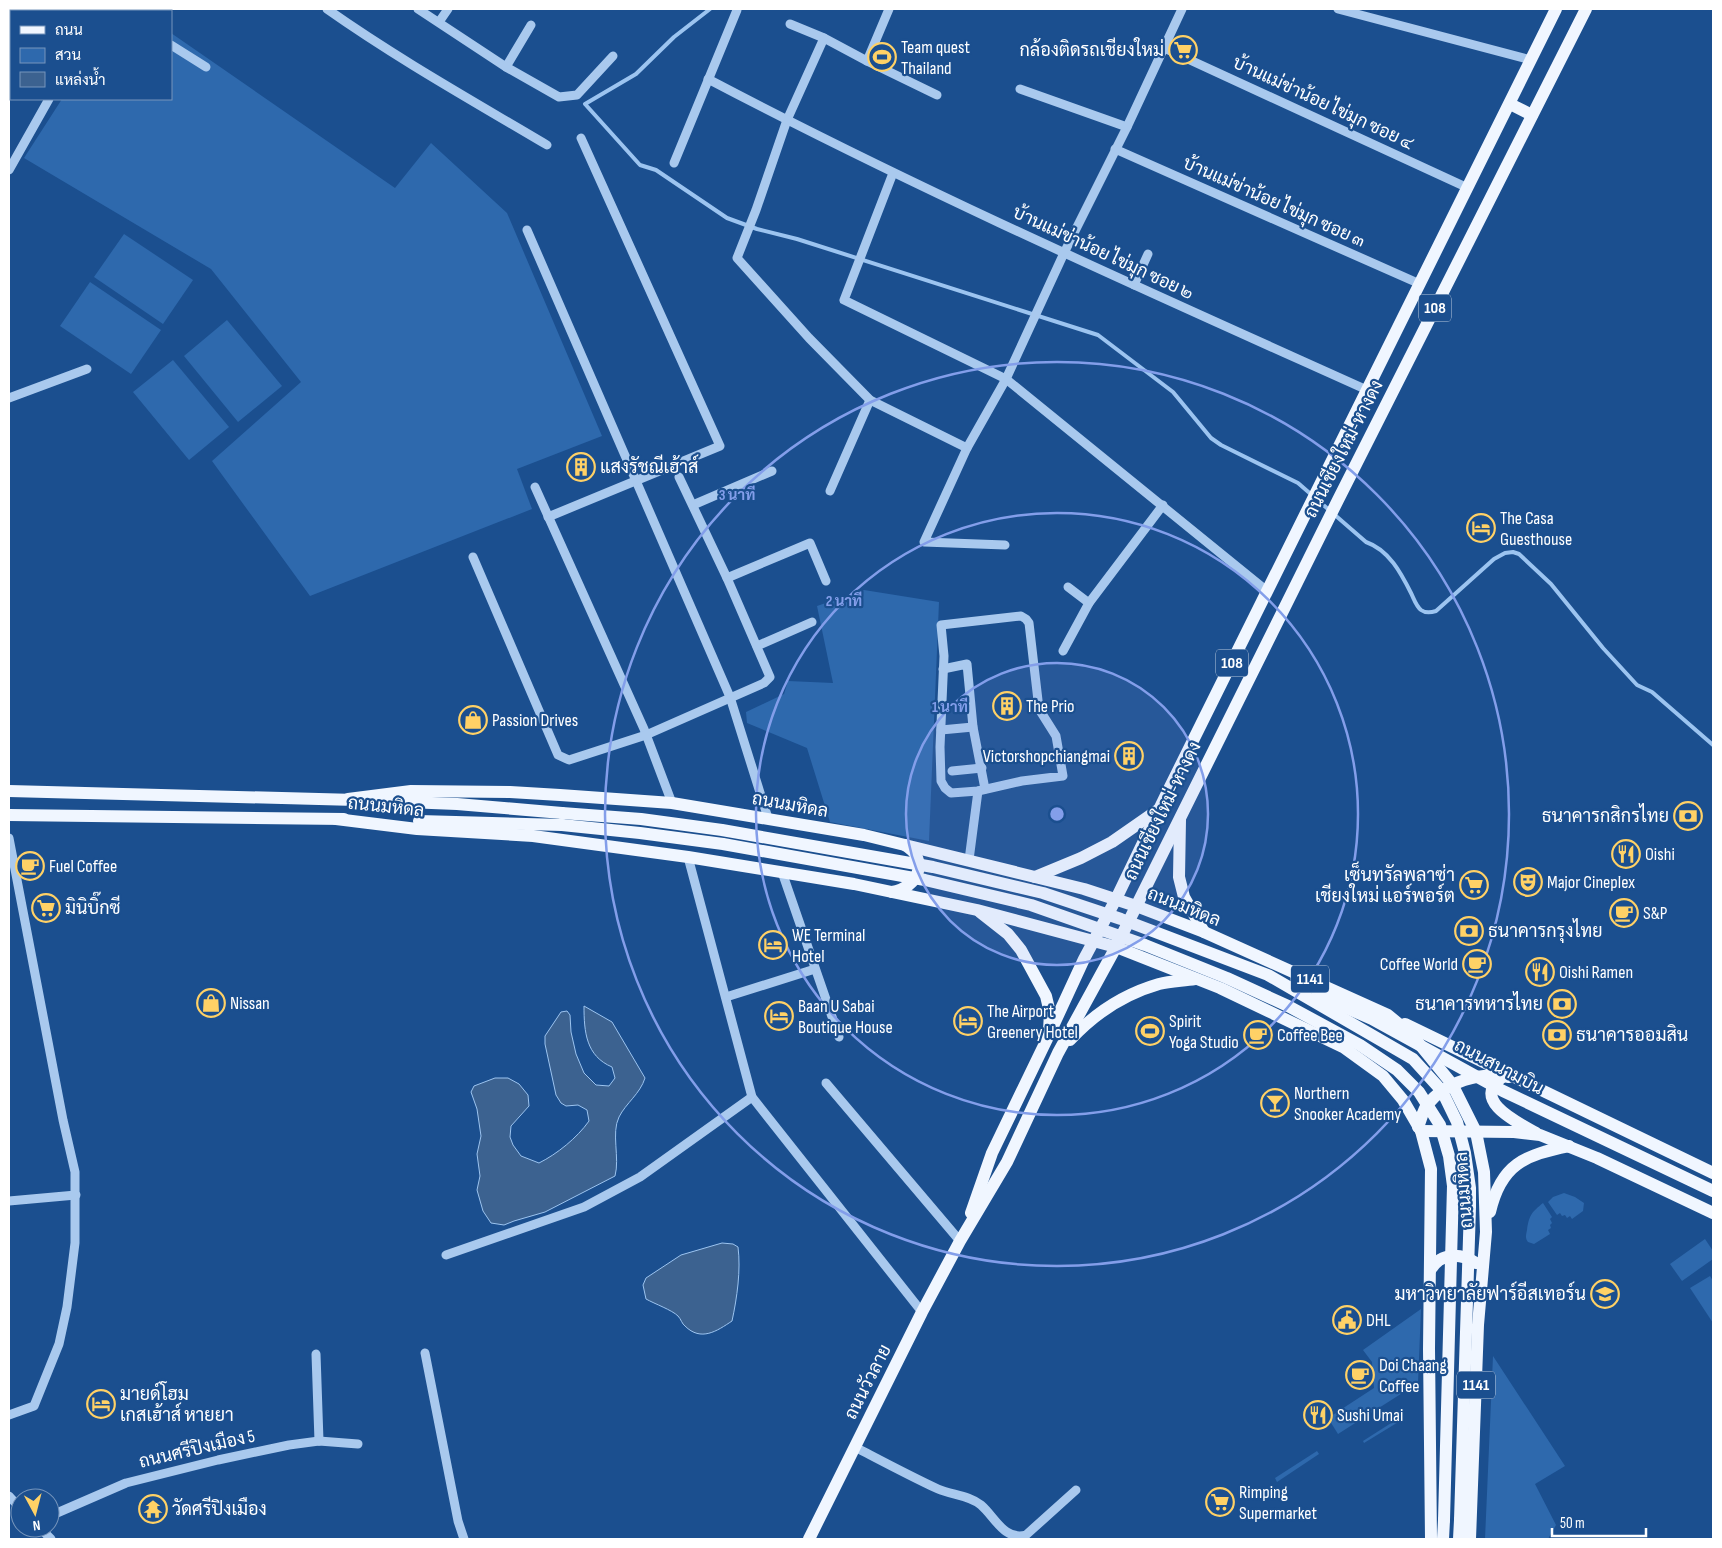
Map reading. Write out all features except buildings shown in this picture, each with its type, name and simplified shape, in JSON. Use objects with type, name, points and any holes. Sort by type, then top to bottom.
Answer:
[{"type":"main road","name":"ถนนเชียงใหม่-หางดง","points":[[1116,900],[1159,809],[1556,9]]},
{"type":"main road","name":"ถนนเชียงใหม่-หางดง","points":[[1136,906],[1324,527],[1586,9]]},
{"type":"main road","points":[[1510,104],[1532,115]]},
{"type":"main road","name":"ถนนมหิดล","points":[[348,799],[411,791],[436,790],[510,792],[672,803],[864,835],[1084,889],[1136,906],[1204,932],[1388,1015],[1412,1035],[1452,1084],[1476,1132],[1484,1172],[1486,1232],[1478,1325],[1470,1539]]},
{"type":"main road","name":"ถนนมหิดล","points":[[9,792],[348,799],[457,804],[723,844],[925,880],[1031,905],[1145,945],[1236,982],[1288,1006],[1352,1041],[1397,1070],[1419,1092],[1440,1125],[1449,1156],[1453,1186],[1443,1539]]},
{"type":"main road","points":[[1035,877],[1082,858],[1112,842],[1159,809]]},
{"type":"main road","name":"ถนนมหิดล","points":[[9,815],[336,819],[641,819],[722,830],[942,869],[1043,893],[1121,919],[1268,975],[1413,1059],[1442,1091],[1457,1122],[1467,1170],[1470,1207],[1459,1539]]},
{"type":"main road","points":[[1180,815],[1179,877],[1184,896],[1204,932]]},
{"type":"main road","name":"ถนนมหิดล","points":[[336,819],[417,829],[533,836],[688,857],[892,892],[977,910],[1116,947],[1197,979],[1343,1047],[1383,1076],[1403,1100],[1419,1129],[1431,1169],[1429,1385],[1431,1539]]},
{"type":"main road","points":[[892,892],[903,889],[911,884],[916,878],[918,871],[918,862],[915,855],[910,848],[902,844]]},
{"type":"main road","name":"108","points":[[1094,940],[1116,900]]},
{"type":"main road","name":"108","points":[[1116,947],[1136,906]]},
{"type":"main road","points":[[977,910],[1008,934],[1034,971],[1046,996],[1050,1013],[1048,1037]]},
{"type":"main road","name":"ถนนวัวลาย","points":[[960,1241],[992,1153],[1094,940]]},
{"type":"main road","name":"ถนนวัวลาย","points":[[809,1539],[922,1312],[960,1241],[1007,1162],[1058,1052],[1116,947]]},
{"type":"main road","name":"ถนนสนามบิน","points":[[1268,975],[1372,1019],[1503,1091],[1713,1191]]},
{"type":"main road","points":[[1058,1052],[1084,1024],[1107,1007],[1160,984],[1197,979]]},
{"type":"main road","name":"ถนนสนามบิน","points":[[1388,1015],[1511,1077],[1713,1173]]},
{"type":"main road","points":[[1511,1077],[1485,1076],[1452,1084],[1426,1105],[1419,1129],[1514,1132],[1540,1135]]},
{"type":"main road","points":[[1511,1077],[1498,1080],[1492,1093],[1495,1105],[1501,1112],[1540,1135],[1569,1146],[1713,1213]]},
{"type":"main road","points":[[1486,1232],[1493,1197],[1510,1169],[1540,1152],[1569,1146]]},
{"type":"main road","points":[[1431,1269],[1440,1259],[1454,1255],[1467,1258],[1476,1263],[1482,1273]]},
{"type":"street","points":[[327,9],[361,33],[547,145]]},
{"type":"street","points":[[418,9],[506,67],[559,97],[577,95],[613,56]]},
{"type":"street","points":[[440,22],[448,9]]},
{"type":"street","points":[[867,62],[889,9]]},
{"type":"street","points":[[1005,545],[924,542],[967,448],[1006,379],[1182,9]]},
{"type":"street","points":[[1338,9],[1531,60]]},
{"type":"street","points":[[674,163],[737,10]]},
{"type":"street","points":[[790,24],[824,38],[867,62],[937,95]]},
{"type":"street","points":[[506,67],[531,25]]},
{"type":"street","points":[[824,38],[787,120],[737,258],[809,338],[870,400],[967,448]]},
{"type":"street","points":[[172,47],[206,67]]},
{"type":"street","name":"บ้านแม่ข่าน้อย ไข่มุก ซอย ๔","points":[[1164,48],[1468,188]]},
{"type":"street","name":"บ้านแม่ข่าน้อย ไข่มุก ซอย ๒","points":[[708,79],[827,141],[1064,254],[1367,390]]},
{"type":"street","points":[[1020,89],[1127,127]]},
{"type":"street","points":[[9,170],[48,100]]},
{"type":"street","points":[[548,517],[720,446],[581,138]]},
{"type":"street","name":"บ้านแม่ข่าน้อย ไข่มุก ซอย ๓","points":[[1115,149],[1420,284]]},
{"type":"street","points":[[893,173],[844,300],[1006,379],[1268,591]]},
{"type":"street","points":[[527,230],[730,697],[768,818]]},
{"type":"street","points":[[1134,285],[1148,254]]},
{"type":"street","points":[[9,398],[87,369]]},
{"type":"street","points":[[830,491],[870,400]]},
{"type":"street","points":[[693,505],[772,470]]},
{"type":"street","points":[[473,557],[558,755],[569,760],[646,735],[769,679],[770,674],[679,477]]},
{"type":"street","points":[[535,487],[646,735],[672,803]]},
{"type":"street","points":[[1063,652],[1090,603],[1163,505]]},
{"type":"street","points":[[727,578],[810,543],[826,581]]},
{"type":"street","points":[[1068,587],[1090,603]]},
{"type":"street","points":[[1021,616],[1026,619],[1039,709],[1056,736],[1063,776],[1022,781],[981,790],[951,793],[941,781],[941,730],[944,656],[941,625],[1021,616]]},
{"type":"street","points":[[757,646],[812,622]]},
{"type":"street","points":[[943,669],[968,664],[973,727],[982,768],[981,790],[969,860]]},
{"type":"street","points":[[941,730],[973,727]]},
{"type":"street","points":[[952,771],[982,768]]},
{"type":"street","points":[[9,838],[63,1120],[76,1172],[75,1243],[67,1307],[59,1344],[34,1406],[9,1415]]},
{"type":"street","points":[[688,857],[752,1096],[922,1312]]},
{"type":"street","points":[[782,872],[839,1036]]},
{"type":"street","points":[[726,997],[815,969]]},
{"type":"street","points":[[826,1083],[960,1241]]},
{"type":"street","points":[[446,1255],[584,1207],[640,1177],[752,1096]]},
{"type":"street","points":[[9,1201],[76,1195]]},
{"type":"street","points":[[424,1353],[458,1521],[464,1539]]},
{"type":"street","points":[[316,1354],[319,1441]]},
{"type":"street","name":"ถนนศรีปิงเมือง 5","points":[[60,1512],[126,1483],[218,1460],[289,1445],[319,1441],[358,1444]]},
{"type":"street","points":[[855,1447],[940,1490],[970,1499],[981,1505],[992,1519],[1009,1534],[1018,1537],[1026,1535],[1076,1490]]},
{"type":"green space","points":[[172,34],[395,188],[431,143],[507,213],[602,436],[517,469],[532,509],[310,596],[212,461],[301,382],[211,269],[24,158],[61,100],[172,100]]},
{"type":"green space","points":[[124,234],[193,280],[163,324],[94,277]]},
{"type":"green space","points":[[90,282],[161,330],[131,374],[60,326]]},
{"type":"green space","points":[[227,320],[282,386],[238,422],[184,356]]},
{"type":"green space","points":[[173,360],[229,427],[189,460],[133,392]]},
{"type":"green space","points":[[864,590],[939,602],[929,841],[830,822],[807,748],[747,723],[746,712],[784,694],[788,681],[833,683],[817,606]]},
{"type":"green space","points":[[1564,1193],[1584,1203],[1583,1211],[1572,1219],[1570,1216],[1567,1218],[1565,1215],[1562,1216],[1560,1213],[1557,1215],[1548,1202],[1553,1197]]},
{"type":"green space","points":[[1543,1203],[1552,1217],[1550,1219],[1552,1223],[1550,1225],[1551,1228],[1548,1230],[1550,1234],[1534,1244],[1526,1239],[1528,1225],[1532,1214]]},
{"type":"green space","points":[[1705,1239],[1713,1251],[1713,1259],[1682,1281],[1670,1264]]},
{"type":"green space","points":[[1710,1276],[1713,1281],[1713,1323],[1690,1288]]},
{"type":"green space","points":[[1421,1309],[1418,1383],[1338,1434],[1328,1418],[1374,1388],[1372,1362],[1363,1350]]},
{"type":"green space","points":[[1493,1356],[1565,1466],[1535,1484],[1556,1525],[1548,1539],[1485,1539]]},
{"type":"green space","points":[[1401,1418],[1400,1421],[1364,1443],[1363,1441]]},
{"type":"green space","points":[[1317,1451],[1319,1454],[1277,1482],[1275,1478]]},
{"type":"water","points":[[584,1006],[612,1022],[645,1078],[640,1089],[622,1112],[617,1123],[615,1176],[545,1212],[504,1225],[491,1223],[483,1211],[477,1190],[480,1176],[477,1154],[481,1136],[477,1109],[471,1092],[474,1086],[495,1078],[508,1078],[519,1084],[528,1095],[529,1106],[511,1126],[510,1137],[513,1145],[521,1156],[539,1163],[560,1150],[589,1121],[587,1110],[578,1105],[566,1106],[561,1103],[556,1095],[545,1036],[561,1012],[567,1011],[570,1015],[571,1032],[576,1054],[584,1073],[596,1085],[609,1086],[615,1078],[612,1067],[597,1056],[588,1042]]},
{"type":"water","points":[[722,1243],[733,1244],[738,1247],[738,1284],[732,1321],[715,1331],[703,1334],[697,1333],[691,1331],[679,1317],[668,1309],[646,1299],[643,1285],[646,1278],[681,1255]]},
{"type":"waterway","points":[[710,9],[674,37],[636,74],[585,104],[640,165],[656,170],[727,218],[1098,335],[1173,392],[1211,438],[1221,445],[1298,483],[1366,542],[1388,556],[1407,585],[1416,604],[1423,611],[1436,611],[1494,559],[1505,553],[1513,552],[1519,554],[1551,584],[1603,648],[1637,685],[1652,692],[1713,745]]},
{"type":"place","name":"กล้องติดรถเชียงใหม่","points":[[1183,50]]},
{"type":"place","name":"Team quest Thailand","points":[[882,57]]},
{"type":"place","name":"แสงรัชณีเฮ้าส์","points":[[581,467]]},
{"type":"place","name":"The Casa Guesthouse","points":[[1481,528]]},
{"type":"place","name":"The Prio","points":[[1007,706]]},
{"type":"place","name":"Passion Drives","points":[[473,720]]},
{"type":"place","name":"Victorshopchiangmai","points":[[1129,756]]},
{"type":"place","name":"ธนาคารกสิกรไทย","points":[[1688,816]]},
{"type":"place","name":"Oishi","points":[[1626,854]]},
{"type":"place","name":"Fuel Coffee","points":[[30,866]]},
{"type":"place","name":"Major Cineplex","points":[[1528,882]]},
{"type":"place","name":"เซ็นทรัลพลาซ่า เชียงใหม่ แอร์พอร์ต","points":[[1474,885]]},
{"type":"place","name":"มินิบิ๊กซี","points":[[46,908]]},
{"type":"place","name":"S&P","points":[[1624,913]]},
{"type":"place","name":"ธนาคารกรุงไทย","points":[[1469,931]]},
{"type":"place","name":"WE Terminal Hotel","points":[[773,945]]},
{"type":"place","name":"Coffee World","points":[[1477,964]]},
{"type":"place","name":"Oishi Ramen","points":[[1540,972]]},
{"type":"place","name":"Nissan","points":[[211,1003]]},
{"type":"place","name":"ธนาคารทหารไทย","points":[[1562,1004]]},
{"type":"place","name":"Baan U Sabai Boutique House","points":[[779,1016]]},
{"type":"place","name":"The Airport Greenery Hotel","points":[[968,1021]]},
{"type":"place","name":"Spirit Yoga Studio","points":[[1150,1031]]},
{"type":"place","name":"Coffee Bee","points":[[1258,1035]]},
{"type":"place","name":"ธนาคารออมสิน","points":[[1557,1035]]},
{"type":"place","name":"Northern Snooker Academy","points":[[1275,1103]]},
{"type":"place","name":"มหาวิทยาลัยฟาร์อีสเทอร์น","points":[[1605,1294]]},
{"type":"place","name":"DHL","points":[[1347,1320]]},
{"type":"place","name":"Doi Chaang Coffee","points":[[1360,1375]]},
{"type":"place","name":"มายด์โฮม เกสเฮ้าส์ หายยา","points":[[101,1404]]},
{"type":"place","name":"Sushi Umai","points":[[1318,1415]]},
{"type":"place","name":"Rimping Supermarket","points":[[1220,1502]]},
{"type":"place","name":"วัดศรีปิงเมือง","points":[[153,1509]]}]
